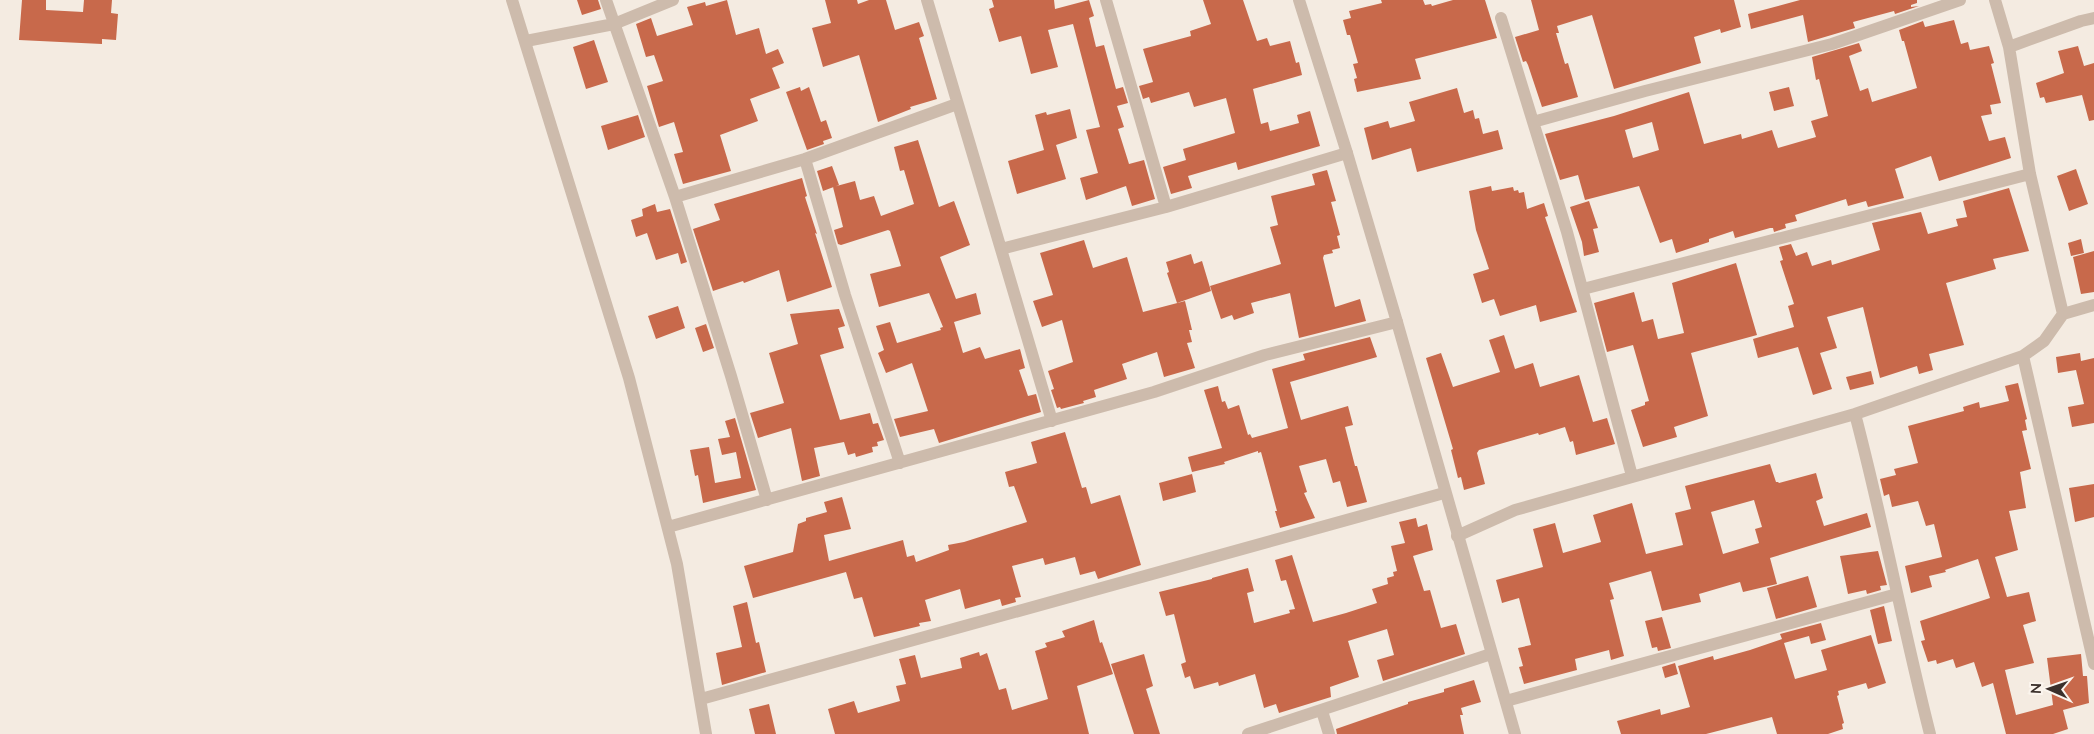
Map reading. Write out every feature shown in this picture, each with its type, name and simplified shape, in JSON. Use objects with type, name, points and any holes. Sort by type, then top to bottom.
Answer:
[{"type":"street","points":[[512,0],[629,378],[678,564],[706,734]]},
{"type":"street","points":[[606,0],[675,197],[731,376],[767,500]]},
{"type":"street","points":[[526,41],[614,24],[673,0]]},
{"type":"street","points":[[927,0],[1052,421]]},
{"type":"street","points":[[1106,0],[1166,208]]},
{"type":"street","points":[[1533,122],[1644,91],[1832,44],[1960,0]]},
{"type":"street","points":[[1995,0],[2009,48],[2030,174],[2063,314]]},
{"type":"street","points":[[1303,1],[1515,734]]},
{"type":"street","points":[[1501,18],[1568,232],[1632,476]]},
{"type":"street","points":[[2009,48],[2081,20],[2094,18]]},
{"type":"street","points":[[675,197],[805,159],[957,104]]},
{"type":"street","points":[[1001,249],[1166,208],[1347,153]]},
{"type":"street","points":[[805,159],[845,294],[900,463]]},
{"type":"street","points":[[1582,290],[2030,174]]},
{"type":"street","points":[[1457,536],[1515,510],[1855,414],[2023,356],[2044,341],[2063,314],[2094,305]]},
{"type":"street","points":[[668,527],[1154,392],[1265,355],[1397,322]]},
{"type":"street","points":[[2023,356],[2089,619],[2094,664]]},
{"type":"street","points":[[1855,414],[1930,734]]},
{"type":"street","points":[[701,700],[1444,493]]},
{"type":"street","points":[[1506,701],[1897,594]]},
{"type":"street","points":[[1248,734],[1491,654]]},
{"type":"street","points":[[1322,711],[1329,734]]},
{"type":"building","points":[[22,0],[46,0],[46,10],[83,12],[84,0],[112,0],[111,13],[118,14],[116,40],[102,39],[102,44],[19,40]]},
{"type":"building","points":[[577,0],[598,0],[601,9],[582,15]]},
{"type":"building","points":[[727,0],[736,35],[759,28],[766,54],[778,49],[784,63],[772,68],[780,88],[750,99],[758,121],[720,135],[731,171],[683,184],[674,154],[683,152],[674,122],[659,127],[647,86],[663,81],[654,55],[646,57],[636,24],[651,18],[657,36],[693,25],[687,7],[705,2],[706,6]]},
{"type":"building","points":[[825,0],[857,0],[858,4],[869,0],[886,0],[895,30],[919,22],[924,36],[919,38],[937,99],[910,107],[911,109],[878,122],[859,55],[823,67],[812,28],[831,23]]},
{"type":"building","points":[[992,0],[1054,0],[1055,9],[1089,0],[1094,16],[1089,18],[1096,47],[1104,45],[1116,89],[1123,87],[1128,103],[1117,106],[1124,127],[1118,129],[1129,164],[1144,160],[1155,199],[1132,206],[1126,186],[1086,200],[1080,178],[1098,173],[1086,130],[1100,127],[1073,24],[1048,30],[1058,67],[1031,74],[1021,36],[999,42],[989,9],[994,7]]},
{"type":"building","points":[[1203,0],[1243,0],[1257,41],[1267,38],[1270,46],[1290,41],[1296,63],[1299,62],[1302,75],[1253,89],[1261,124],[1268,122],[1270,131],[1299,123],[1297,115],[1310,111],[1320,146],[1238,170],[1236,162],[1188,176],[1192,188],[1171,194],[1163,167],[1186,160],[1183,149],[1235,133],[1226,98],[1194,107],[1189,92],[1151,103],[1149,97],[1143,99],[1139,86],[1153,82],[1143,49],[1191,36],[1190,31],[1211,24]]},
{"type":"building","points":[[1381,0],[1423,0],[1425,5],[1431,4],[1432,6],[1453,0],[1485,0],[1497,38],[1415,59],[1421,79],[1357,92],[1354,79],[1357,78],[1353,64],[1358,63],[1350,35],[1347,35],[1343,20],[1351,18],[1349,11],[1382,3]]},
{"type":"building","points":[[1531,0],[1734,0],[1741,27],[1721,33],[1720,29],[1694,37],[1701,63],[1614,89],[1592,15],[1557,26],[1559,33],[1556,33],[1565,64],[1568,63],[1578,97],[1542,107],[1528,65],[1526,61],[1523,62],[1515,37],[1539,30]]},
{"type":"building","points":[[1800,0],[1917,0],[1917,3],[1911,5],[1911,7],[1919,6],[1895,14],[1894,11],[1853,22],[1855,28],[1808,42],[1803,15],[1751,29],[1748,14]]},
{"type":"building","points":[[1954,20],[1961,44],[1968,42],[1970,50],[1989,46],[1994,63],[1991,64],[2001,103],[1990,105],[1992,114],[1981,116],[1989,141],[2005,137],[2011,158],[1939,181],[1931,156],[1895,169],[1904,198],[1868,207],[1866,201],[1848,206],[1846,199],[1795,215],[1797,221],[1785,224],[1786,228],[1774,232],[1773,228],[1770,228],[1735,238],[1733,231],[1709,239],[1709,242],[1676,253],[1672,239],[1660,243],[1639,186],[1585,200],[1578,175],[1560,180],[1545,134],[1614,116],[1689,92],[1704,144],[1741,134],[1742,139],[1772,130],[1778,148],[1816,137],[1811,121],[1828,116],[1819,79],[1816,80],[1812,57],[1859,43],[1862,51],[1849,56],[1860,91],[1868,88],[1872,102],[1917,88],[1904,41],[1902,41],[1899,30],[1923,21],[1925,27]],"holes":[[[1652,122],[1659,150],[1633,158],[1625,130]]]},
{"type":"building","points":[[594,40],[608,82],[586,89],[573,47]]},
{"type":"building","points":[[2078,46],[2084,66],[2094,63],[2094,120],[2089,121],[2082,95],[2046,103],[2044,97],[2040,98],[2036,83],[2064,73],[2058,51]]},
{"type":"building","points":[[800,87],[801,91],[809,87],[821,122],[826,120],[832,138],[823,141],[824,144],[807,150],[786,92]]},
{"type":"building","points":[[1789,87],[1794,106],[1774,111],[1769,92]]},
{"type":"building","points":[[1457,88],[1464,113],[1473,110],[1475,119],[1479,118],[1483,134],[1498,130],[1503,149],[1417,172],[1411,148],[1372,160],[1364,128],[1388,121],[1390,128],[1415,121],[1409,102]]},
{"type":"building","points":[[1070,109],[1077,138],[1056,145],[1066,179],[1017,194],[1008,161],[1044,150],[1035,115],[1046,112],[1047,115]]},
{"type":"building","points":[[638,115],[645,137],[608,150],[601,126]]},
{"type":"building","points":[[918,140],[939,207],[954,201],[970,245],[940,257],[956,299],[976,293],[981,314],[954,322],[963,353],[980,347],[985,359],[1020,349],[1025,368],[1019,370],[1028,396],[1036,394],[1041,412],[939,443],[934,429],[900,437],[894,419],[928,411],[912,363],[886,373],[878,353],[884,350],[876,326],[890,322],[897,343],[941,330],[940,328],[943,327],[929,293],[879,307],[870,274],[901,266],[890,231],[888,230],[841,245],[838,244],[834,230],[843,227],[833,187],[855,181],[860,200],[874,196],[881,216],[914,204],[904,170],[900,171],[894,147]]},
{"type":"building","points":[[832,166],[839,185],[823,191],[817,171]]},
{"type":"building","points":[[2076,169],[2088,204],[2069,211],[2057,176]]},
{"type":"building","points":[[1327,170],[1336,201],[1331,202],[1340,235],[1337,236],[1340,248],[1332,250],[1333,253],[1324,255],[1323,258],[1335,307],[1360,299],[1366,321],[1299,338],[1290,293],[1251,303],[1254,313],[1234,320],[1232,315],[1221,319],[1210,286],[1281,264],[1270,227],[1278,225],[1271,196],[1315,185],[1312,174]]},
{"type":"building","points":[[802,178],[807,196],[805,197],[832,287],[787,302],[779,270],[744,283],[743,281],[713,291],[693,229],[720,220],[714,204]]},
{"type":"building","points":[[1491,186],[1492,191],[1513,187],[1514,191],[1524,192],[1527,209],[1544,203],[1548,216],[1545,217],[1577,312],[1540,322],[1536,305],[1500,316],[1494,299],[1482,303],[1473,274],[1489,269],[1476,230],[1469,191]]},
{"type":"building","points":[[2009,188],[2029,251],[1993,259],[1996,269],[1946,283],[1964,345],[1929,354],[1933,370],[1919,374],[1917,366],[1880,378],[1863,307],[1827,317],[1837,348],[1820,353],[1832,389],[1813,395],[1798,347],[1758,358],[1753,339],[1794,327],[1788,306],[1794,304],[1780,261],[1783,260],[1779,247],[1791,244],[1796,256],[1807,252],[1812,266],[1831,260],[1832,265],[1880,250],[1872,223],[1921,212],[1928,234],[1958,226],[1956,219],[1967,217],[1963,201]]},
{"type":"building","points":[[1589,201],[1598,228],[1593,229],[1599,252],[1584,256],[1582,242],[1570,207]]},
{"type":"building","points":[[655,204],[657,212],[670,209],[687,262],[681,264],[678,253],[656,260],[647,233],[636,237],[631,220],[643,216],[642,209]]},
{"type":"building","points":[[2081,239],[2084,253],[2071,256],[2068,243]]},
{"type":"building","points":[[1084,240],[1093,268],[1127,257],[1143,312],[1185,301],[1192,330],[1189,330],[1192,342],[1187,343],[1195,368],[1164,377],[1157,352],[1122,364],[1127,379],[1094,390],[1096,397],[1083,401],[1084,403],[1061,409],[1060,407],[1057,408],[1051,390],[1054,389],[1048,371],[1073,362],[1062,320],[1042,327],[1033,301],[1053,295],[1040,253]]},
{"type":"building","points":[[2094,251],[2094,292],[2081,294],[2073,257]]},
{"type":"building","points":[[1191,254],[1194,264],[1202,261],[1211,291],[1177,303],[1167,273],[1169,272],[1166,262]]},
{"type":"building","points":[[1736,263],[1757,335],[1691,353],[1708,416],[1674,427],[1677,437],[1643,447],[1631,410],[1645,405],[1645,402],[1649,401],[1633,345],[1607,352],[1594,303],[1634,292],[1642,322],[1653,319],[1658,339],[1684,333],[1672,283]]},
{"type":"building","points":[[678,306],[685,328],[656,339],[648,316]]},
{"type":"building","points":[[839,309],[845,326],[838,328],[844,348],[820,355],[840,420],[870,413],[873,424],[878,423],[884,440],[877,442],[878,446],[872,447],[873,452],[856,457],[855,453],[848,455],[844,442],[814,448],[820,476],[802,481],[791,428],[758,438],[750,413],[784,403],[769,353],[798,344],[790,314]]},
{"type":"building","points":[[706,324],[714,348],[703,352],[695,328]]},
{"type":"building","points":[[1504,335],[1515,369],[1533,363],[1540,387],[1579,375],[1593,422],[1607,418],[1615,444],[1576,455],[1573,441],[1570,442],[1565,427],[1479,450],[1477,453],[1485,484],[1464,490],[1461,477],[1458,478],[1451,450],[1453,449],[1426,358],[1441,353],[1453,387],[1500,372],[1489,340]]},
{"type":"building","points":[[1370,337],[1377,357],[1290,382],[1301,420],[1348,406],[1353,425],[1345,427],[1367,502],[1347,507],[1340,481],[1333,483],[1326,459],[1299,466],[1307,492],[1304,493],[1315,518],[1280,528],[1261,452],[1258,453],[1258,451],[1224,462],[1225,464],[1192,472],[1188,457],[1222,448],[1204,390],[1218,386],[1222,402],[1225,401],[1228,409],[1239,405],[1248,435],[1250,434],[1252,438],[1288,428],[1272,369],[1305,360],[1303,354]]},
{"type":"building","points":[[2080,353],[2081,361],[2094,358],[2094,423],[2072,427],[2068,407],[2084,404],[2076,370],[2058,373],[2056,357]]},
{"type":"building","points":[[1871,371],[1874,384],[1850,390],[1846,377]]},
{"type":"building","points":[[2018,383],[2027,419],[2025,420],[2027,430],[2022,431],[2031,469],[2020,472],[2026,508],[2009,511],[2018,550],[1995,557],[2007,597],[2029,592],[2036,621],[2023,625],[2034,663],[2005,670],[2016,715],[2053,705],[2047,658],[2081,654],[2083,676],[2087,676],[2089,703],[2063,710],[2068,729],[2053,734],[2006,734],[1993,683],[1982,687],[1974,662],[1956,668],[1953,659],[1937,664],[1936,660],[1928,662],[1921,641],[1925,640],[1920,621],[1990,598],[1978,559],[1945,570],[1946,572],[1929,576],[1932,587],[1911,593],[1905,566],[1942,557],[1934,524],[1926,526],[1918,501],[1892,507],[1889,494],[1884,496],[1880,479],[1896,475],[1894,469],[1918,463],[1908,426],[1964,411],[1963,407],[1979,402],[1980,408],[2009,401],[2005,386]]},
{"type":"building","points":[[735,418],[756,490],[703,503],[698,475],[695,476],[690,450],[709,447],[715,483],[741,478],[736,452],[722,455],[718,439],[730,437],[725,421]]},
{"type":"building","points":[[1065,432],[1082,488],[1086,487],[1091,504],[1120,495],[1141,565],[1098,579],[1095,571],[1080,575],[1075,557],[1045,565],[1043,558],[1012,566],[1021,597],[1015,598],[1016,602],[1002,606],[1000,599],[965,609],[960,589],[925,600],[931,621],[919,623],[920,626],[874,637],[862,597],[854,599],[846,572],[753,598],[744,566],[793,552],[798,524],[806,521],[806,518],[827,512],[824,502],[842,497],[851,529],[824,535],[829,561],[903,540],[907,557],[914,555],[916,562],[949,550],[948,545],[964,542],[1027,522],[1014,486],[1009,487],[1005,472],[1037,463],[1031,442]]},
{"type":"building","points":[[1770,464],[1776,482],[1779,483],[1816,473],[1823,498],[1816,501],[1824,526],[1867,513],[1871,527],[1770,558],[1777,584],[1743,592],[1740,582],[1699,594],[1701,602],[1662,611],[1651,571],[1609,583],[1614,599],[1610,600],[1624,656],[1611,660],[1609,650],[1575,659],[1577,670],[1524,684],[1519,667],[1523,666],[1518,648],[1531,645],[1519,598],[1502,603],[1496,580],[1543,567],[1533,529],[1555,523],[1563,553],[1601,542],[1593,515],[1632,503],[1646,554],[1683,545],[1675,513],[1691,509],[1685,486]],"holes":[[[1754,500],[1762,527],[1755,529],[1759,543],[1723,554],[1711,512]]]},
{"type":"building","points":[[1192,474],[1196,492],[1163,501],[1159,483]]},
{"type":"building","points":[[2094,484],[2094,517],[2075,522],[2069,488]]},
{"type":"building","points":[[1416,518],[1418,527],[1427,524],[1433,550],[1413,556],[1424,591],[1430,590],[1441,628],[1456,624],[1465,654],[1383,681],[1377,660],[1394,655],[1387,629],[1348,641],[1359,677],[1330,687],[1331,697],[1279,713],[1276,704],[1264,708],[1255,674],[1219,686],[1218,682],[1194,689],[1190,676],[1185,678],[1181,664],[1186,662],[1174,614],[1166,616],[1159,592],[1248,568],[1254,591],[1247,593],[1254,623],[1290,613],[1289,610],[1295,609],[1286,580],[1281,581],[1275,560],[1292,555],[1313,622],[1346,613],[1377,603],[1372,589],[1388,584],[1387,578],[1394,576],[1393,572],[1397,571],[1391,546],[1405,543],[1399,522]]},
{"type":"building","points":[[1878,551],[1887,585],[1880,586],[1881,590],[1867,594],[1866,590],[1848,594],[1840,556]]},
{"type":"building","points":[[1808,576],[1817,607],[1776,619],[1767,588]]},
{"type":"building","points":[[747,602],[756,643],[759,642],[766,672],[722,685],[716,653],[742,647],[733,606]]},
{"type":"building","points":[[1884,606],[1892,641],[1878,644],[1870,610]]},
{"type":"building","points":[[1662,617],[1671,648],[1658,651],[1657,647],[1652,648],[1645,621]]},
{"type":"building","points":[[1094,620],[1100,643],[1102,642],[1113,674],[1077,686],[1089,734],[835,734],[828,709],[854,701],[858,713],[900,701],[896,686],[906,684],[899,659],[915,655],[921,678],[962,668],[960,658],[979,652],[980,656],[987,653],[999,690],[1006,688],[1012,710],[1048,699],[1035,651],[1047,647],[1045,643],[1065,637],[1062,631]]},
{"type":"building","points":[[1821,623],[1826,640],[1811,644],[1809,636],[1784,643],[1795,679],[1827,670],[1821,650],[1871,635],[1886,683],[1868,689],[1866,683],[1838,691],[1839,695],[1837,696],[1844,723],[1842,724],[1843,729],[1828,734],[1777,734],[1772,717],[1706,734],[1621,734],[1617,721],[1660,709],[1661,715],[1690,707],[1678,666],[1713,656],[1714,660],[1750,650],[1782,639],[1780,634]]},
{"type":"building","points":[[1144,654],[1153,686],[1146,689],[1160,734],[1134,734],[1111,664]]},
{"type":"building","points":[[1675,663],[1678,674],[1665,678],[1662,667]]},
{"type":"building","points":[[1474,680],[1481,702],[1461,708],[1463,715],[1460,715],[1464,734],[1337,734],[1336,729],[1408,704],[1408,702],[1444,692],[1444,689]]},
{"type":"building","points":[[769,704],[776,734],[755,734],[749,709]]}]
